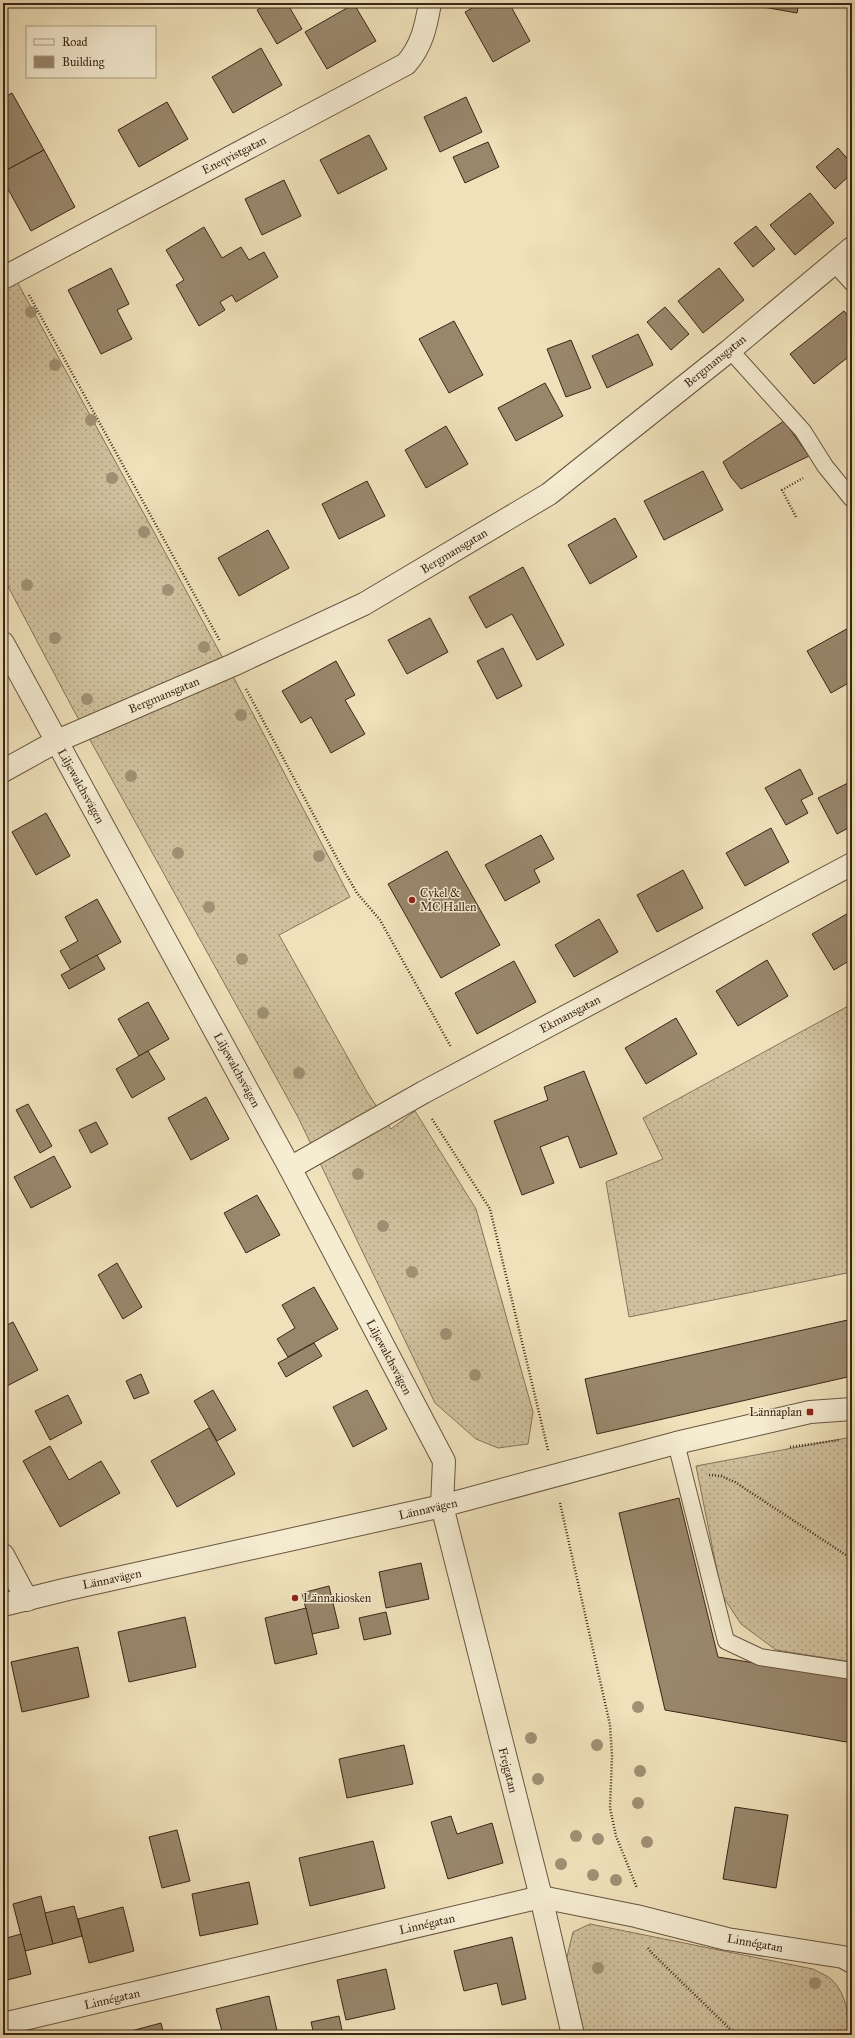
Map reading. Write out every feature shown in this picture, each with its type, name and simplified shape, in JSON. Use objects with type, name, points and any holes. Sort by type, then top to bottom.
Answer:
[{"type":"street","name":"Eneqvistgatan","points":[[3,278],[406,64],[419,45],[425,29],[430,3]]},
{"type":"street","name":"Bergmansgatan","points":[[3,770],[57,742],[233,665],[364,604],[549,494],[730,350],[852,248]]},
{"type":"street","name":"Liljewalchsvägen","points":[[3,643],[290,1168],[444,1461],[442,1506]]},
{"type":"street","name":"Ekmansgatan","points":[[290,1168],[418,1096],[852,864]]},
{"type":"street","name":"Lännavägen","points":[[3,1605],[68,1589],[442,1506],[676,1443],[810,1412],[852,1409]]},
{"type":"street","name":"Frejgatan","points":[[442,1506],[541,1897],[573,2035]]},
{"type":"street","points":[[3,1555],[27,1600]]},
{"type":"street","name":"Linnégatan","points":[[3,2024],[541,1897],[636,1916],[727,1939],[843,1957],[852,1962]]},
{"type":"lane","points":[[834,263],[852,283]]},
{"type":"lane","points":[[730,350],[802,431],[825,466],[851,498]]},
{"type":"lane","points":[[676,1443],[726,1641],[760,1656],[852,1671]]},
{"type":"path","points":[[796,517],[782,490],[825,466]]},
{"type":"path","points":[[418,1096],[490,1209],[554,1476],[610,1725],[612,1756],[610,1808],[616,1836],[638,1888],[636,1916],[643,1938],[651,1952],[736,2035]]},
{"type":"path","points":[[686,1480],[708,1475],[721,1476],[735,1482],[852,1559]]},
{"type":"shaded area","points":[[3,256],[236,682],[350,897],[279,935],[366,1090],[391,1129],[415,1111],[476,1209],[533,1412],[528,1444],[498,1448],[476,1439],[435,1403],[298,1117],[73,709],[3,577]]},
{"type":"shaded area","points":[[852,1004],[852,1272],[629,1317],[606,1182],[663,1159],[643,1118]]},
{"type":"shaded area","points":[[852,1437],[852,1662],[776,1650],[741,1624],[722,1595],[696,1466]]},
{"type":"shaded area","points":[[590,1924],[813,1969],[830,1978],[837,1985],[844,1998],[847,2013],[846,2035],[584,2035],[566,1961],[573,1932]]},
{"type":"building","points":[[269,3],[287,3],[302,29],[277,44],[257,10]]},
{"type":"building","points":[[481,3],[509,3],[530,41],[493,62],[465,12]]},
{"type":"building","points":[[764,3],[799,3],[797,13],[763,7]]},
{"type":"building","points":[[354,4],[376,41],[327,69],[305,32]]},
{"type":"building","points":[[261,48],[282,85],[233,113],[212,77]]},
{"type":"building","points":[[12,93],[44,150],[3,172],[3,98]]},
{"type":"building","points":[[466,97],[482,132],[440,152],[424,117]]},
{"type":"building","points":[[167,102],[188,139],[139,167],[118,130]]},
{"type":"building","points":[[369,135],[387,169],[338,194],[320,160]]},
{"type":"building","points":[[488,142],[499,167],[465,183],[453,157]]},
{"type":"building","points":[[838,148],[852,164],[852,173],[835,189],[816,167]]},
{"type":"building","points":[[44,150],[75,207],[31,231],[3,180],[3,172]]},
{"type":"building","points":[[284,180],[301,216],[262,235],[245,199]]},
{"type":"building","points":[[810,193],[834,223],[795,255],[770,225]]},
{"type":"building","points":[[756,226],[775,249],[753,267],[734,243]]},
{"type":"building","points":[[204,227],[222,258],[241,247],[249,260],[264,252],[278,277],[236,302],[232,295],[220,302],[225,310],[199,326],[176,285],[184,280],[166,250]]},
{"type":"building","points":[[111,268],[129,304],[117,310],[132,339],[101,354],[68,290]]},
{"type":"building","points":[[719,268],[744,300],[703,333],[678,301]]},
{"type":"building","points":[[665,307],[689,334],[671,350],[647,322]]},
{"type":"building","points":[[844,311],[852,321],[852,354],[814,384],[790,354]]},
{"type":"building","points":[[454,321],[483,375],[449,393],[419,339]]},
{"type":"building","points":[[638,334],[653,365],[607,388],[592,356]]},
{"type":"building","points":[[571,340],[591,388],[566,397],[547,349]]},
{"type":"building","points":[[545,383],[563,416],[516,441],[498,408]]},
{"type":"building","points":[[784,421],[809,456],[741,489],[731,477],[723,462]]},
{"type":"building","points":[[446,426],[468,464],[426,488],[405,450]]},
{"type":"building","points":[[703,471],[723,510],[664,540],[644,501]]},
{"type":"building","points":[[367,481],[385,516],[339,539],[322,504]]},
{"type":"building","points":[[615,518],[637,557],[590,584],[568,545]]},
{"type":"building","points":[[268,530],[289,568],[239,596],[218,558]]},
{"type":"building","points":[[523,567],[564,645],[537,660],[512,614],[486,628],[469,597]]},
{"type":"building","points":[[430,618],[448,652],[407,674],[388,640]]},
{"type":"building","points":[[852,626],[852,681],[831,693],[807,651]]},
{"type":"building","points":[[503,648],[522,686],[497,699],[477,661]]},
{"type":"building","points":[[336,661],[355,695],[345,700],[365,734],[331,753],[311,717],[301,723],[282,691]]},
{"type":"building","points":[[800,769],[813,794],[801,800],[808,813],[786,825],[765,788]]},
{"type":"building","points":[[852,781],[852,826],[837,834],[818,798]]},
{"type":"building","points":[[46,813],[70,856],[36,875],[12,832]]},
{"type":"building","points":[[771,828],[789,862],[745,886],[726,853]]},
{"type":"building","points":[[541,835],[554,859],[534,870],[540,882],[505,901],[485,865]]},
{"type":"building","points":[[447,851],[500,945],[441,978],[388,884]]},
{"type":"building","points":[[683,870],[703,908],[657,932],[637,895]]},
{"type":"building","points":[[97,899],[121,942],[71,970],[60,951],[78,941],[65,917]]},
{"type":"building","points":[[852,911],[852,959],[834,970],[812,934]]},
{"type":"building","points":[[599,919],[618,952],[574,977],[555,945]]},
{"type":"building","points":[[97,955],[105,969],[69,989],[61,975]]},
{"type":"building","points":[[767,960],[788,996],[738,1026],[716,991]]},
{"type":"building","points":[[514,961],[536,1002],[477,1034],[455,993]]},
{"type":"building","points":[[148,1002],[169,1039],[139,1056],[118,1019]]},
{"type":"building","points":[[676,1018],[697,1054],[646,1084],[625,1048]]},
{"type":"building","points":[[148,1051],[165,1079],[132,1098],[116,1069]]},
{"type":"building","points":[[584,1071],[617,1154],[580,1168],[568,1136],[540,1147],[554,1183],[522,1195],[494,1121],[548,1100],[544,1087]]},
{"type":"building","points":[[206,1097],[229,1139],[191,1160],[168,1118]]},
{"type":"building","points":[[28,1104],[52,1146],[40,1153],[16,1110]]},
{"type":"building","points":[[96,1122],[108,1144],[91,1153],[79,1130]]},
{"type":"building","points":[[54,1156],[71,1187],[31,1208],[14,1177]]},
{"type":"building","points":[[257,1195],[280,1235],[246,1253],[224,1213]]},
{"type":"building","points":[[117,1263],[142,1307],[123,1319],[98,1275]]},
{"type":"building","points":[[314,1287],[338,1329],[288,1357],[277,1339],[295,1328],[282,1305]]},
{"type":"building","points":[[852,1319],[852,1376],[597,1434],[585,1379]]},
{"type":"building","points":[[13,1322],[38,1370],[3,1388],[3,1327]]},
{"type":"building","points":[[314,1343],[322,1356],[286,1377],[278,1363]]},
{"type":"building","points":[[141,1374],[149,1393],[134,1399],[126,1381]]},
{"type":"building","points":[[213,1390],[236,1430],[217,1441],[194,1401]]},
{"type":"building","points":[[367,1390],[387,1429],[353,1447],[333,1407]]},
{"type":"building","points":[[68,1395],[82,1423],[50,1440],[35,1411]]},
{"type":"building","points":[[209,1428],[235,1474],[177,1507],[151,1461]]},
{"type":"building","points":[[50,1446],[69,1480],[101,1461],[120,1493],[60,1527],[23,1461]]},
{"type":"building","points":[[679,1498],[718,1657],[852,1679],[852,1743],[665,1710],[619,1513]]},
{"type":"building","points":[[421,1563],[429,1599],[386,1608],[379,1572]]},
{"type":"building","points":[[329,1586],[339,1628],[312,1634],[302,1593]]},
{"type":"building","points":[[306,1608],[317,1654],[275,1664],[265,1618]]},
{"type":"building","points":[[386,1612],[391,1634],[364,1640],[359,1618]]},
{"type":"building","points":[[185,1617],[196,1667],[129,1682],[118,1632]]},
{"type":"building","points":[[78,1647],[89,1697],[22,1712],[11,1662]]},
{"type":"building","points":[[404,1745],[413,1784],[347,1798],[339,1759]]},
{"type":"building","points":[[735,1807],[788,1815],[776,1888],[723,1879]]},
{"type":"building","points":[[451,1816],[457,1834],[492,1823],[503,1863],[448,1879],[431,1822]]},
{"type":"building","points":[[177,1830],[190,1881],[162,1888],[149,1837]]},
{"type":"building","points":[[373,1841],[385,1888],[310,1906],[299,1858]]},
{"type":"building","points":[[249,1882],[258,1924],[200,1936],[192,1894]]},
{"type":"building","points":[[41,1896],[53,1944],[25,1951],[13,1904]]},
{"type":"building","points":[[74,1906],[82,1936],[53,1944],[45,1913]]},
{"type":"building","points":[[123,1907],[134,1951],[89,1963],[78,1919]]},
{"type":"building","points":[[21,1934],[31,1974],[3,1981],[3,1939]]},
{"type":"building","points":[[512,1937],[526,1999],[502,2005],[497,1983],[464,1991],[454,1951]]},
{"type":"building","points":[[386,1969],[395,2009],[346,2020],[337,1980]]},
{"type":"building","points":[[269,1996],[278,2035],[223,2035],[216,2009]]},
{"type":"building","points":[[339,2016],[343,2035],[314,2035],[311,2022]]},
{"type":"building","points":[[161,2023],[164,2035],[116,2035]]},
{"type":"place","name":"Cykel & MC Hallen","points":[[412,900]]},
{"type":"place","name":"Lännaplan","points":[[810,1412]]},
{"type":"place","name":"Lännakiosken","points":[[295,1598]]}]
